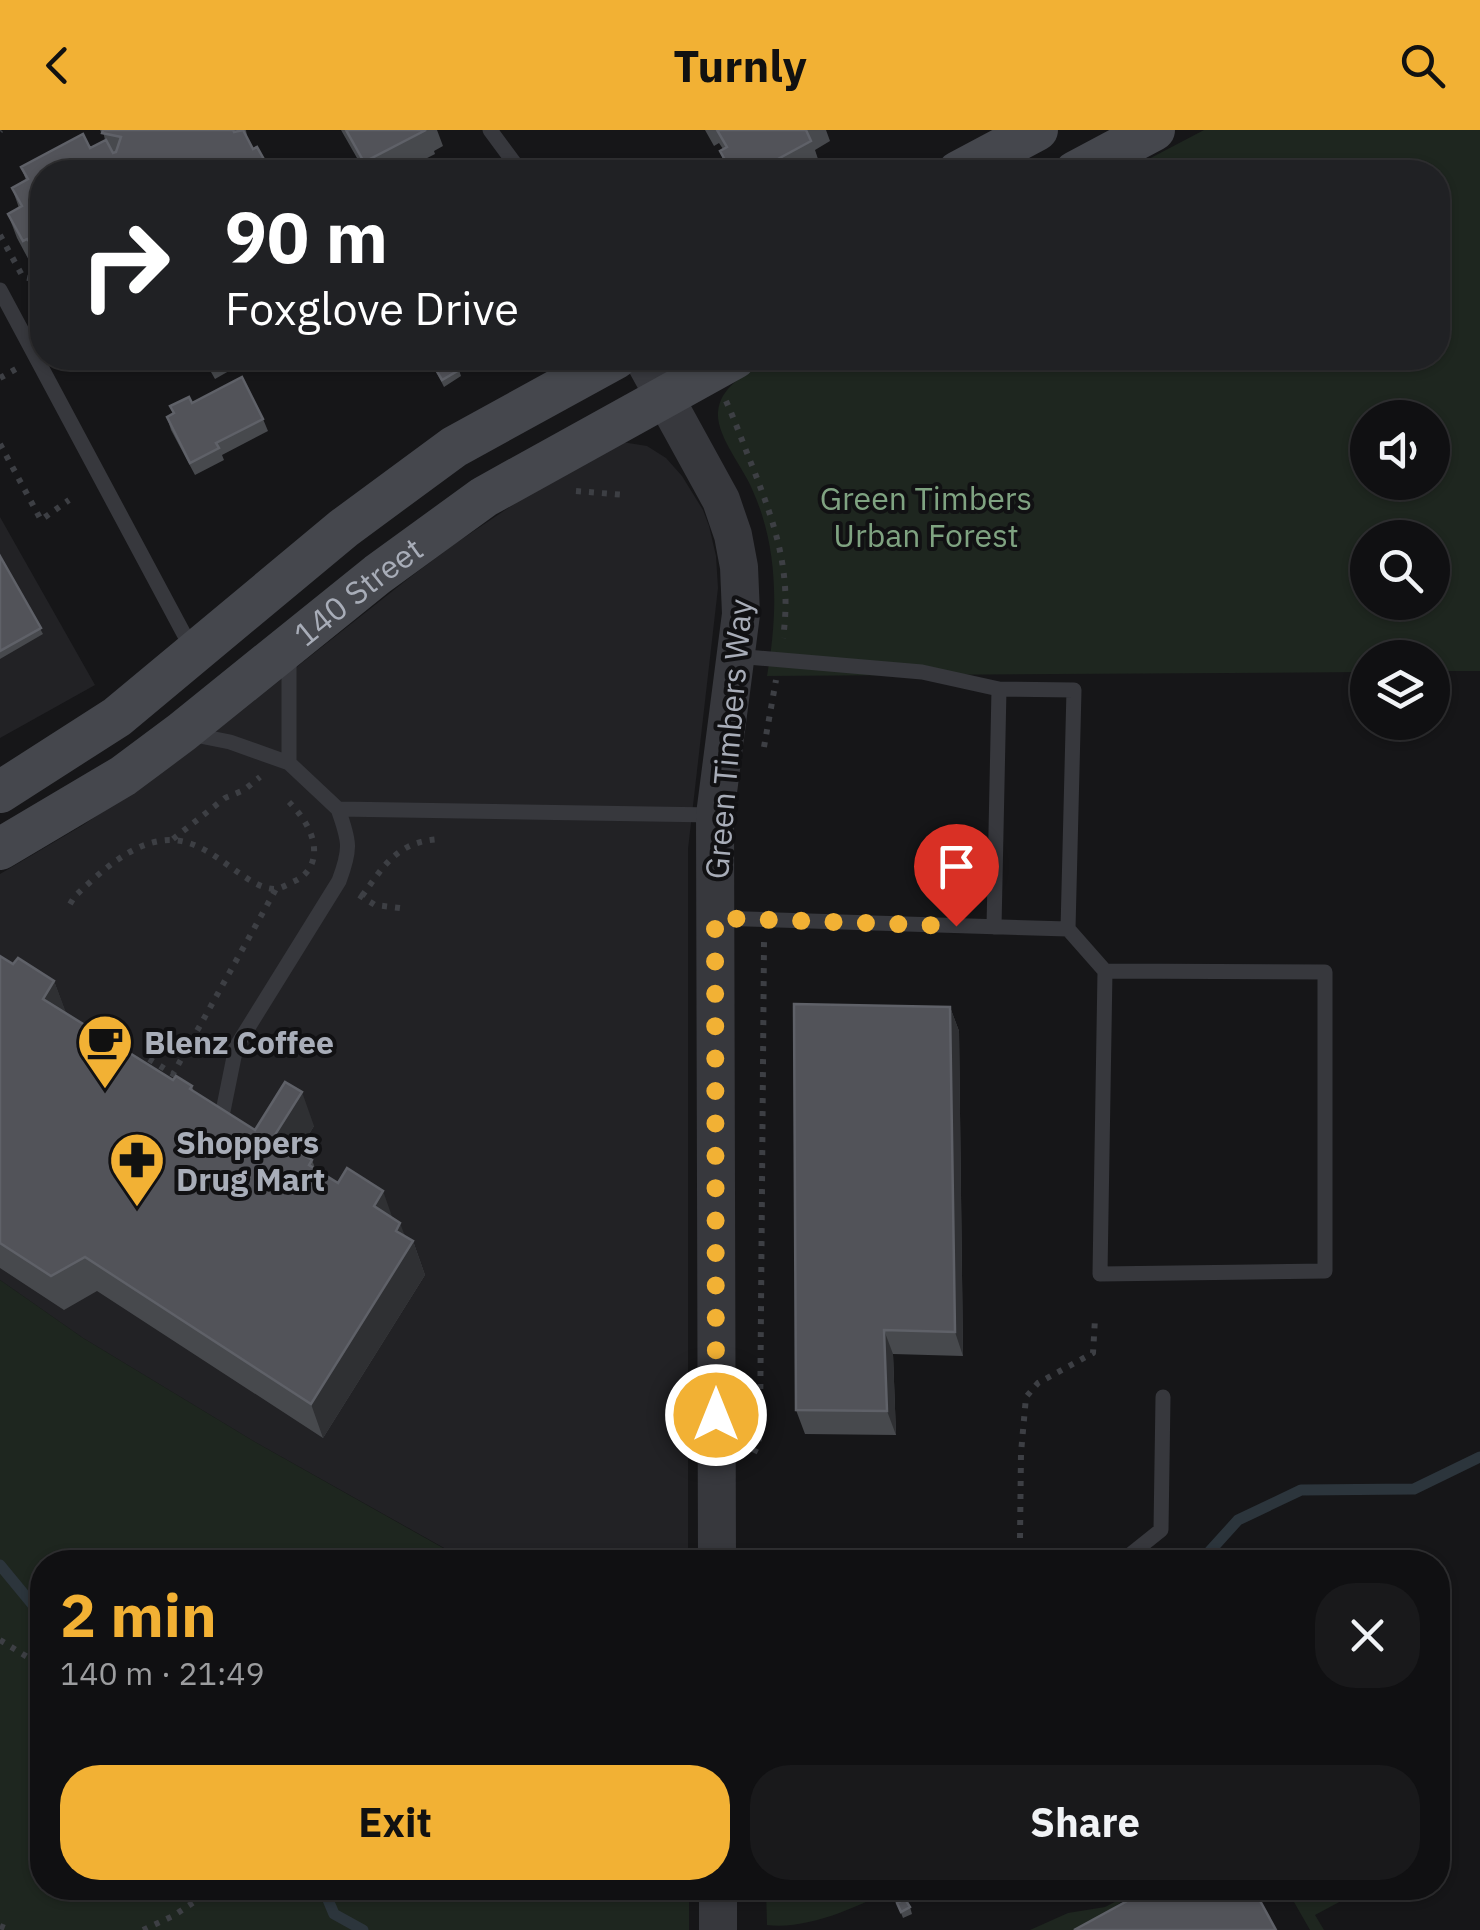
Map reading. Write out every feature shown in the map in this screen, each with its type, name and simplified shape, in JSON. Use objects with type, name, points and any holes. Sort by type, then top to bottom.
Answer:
[{"type":"main road","points":[[981,160],[1038,130]]},
{"type":"main road","points":[[1098,160],[1154,130]]},
{"type":"main road","name":"140 Street","points":[[0,792],[118,716],[344,528],[454,447],[594,370]]},
{"type":"main road","name":"140 Street","points":[[0,849],[123,776],[378,574],[484,497],[713,370]]},
{"type":"street","name":"Green Timbers Way","points":[[650,370],[722,500],[739,567],[741,614],[715,816],[717,1550]]},
{"type":"street","points":[[718,1900],[718,1930]]},
{"type":"lane","points":[[490,130],[513,160]]},
{"type":"lane","points":[[0,290],[30,346]]},
{"type":"lane","points":[[43,370],[194,652]]},
{"type":"lane","points":[[289,646],[289,764]]},
{"type":"lane","points":[[736,656],[922,672],[1000,689],[1074,690],[1068,930],[1105,971],[1100,1274],[1325,1270],[1325,972],[1105,971]]},
{"type":"lane","points":[[994,927],[1000,689]]},
{"type":"lane","points":[[182,732],[230,742],[289,764],[338,809],[347,836],[348,856],[339,881],[236,1047],[218,1133]]},
{"type":"lane","points":[[338,809],[715,816]]},
{"type":"lane","points":[[715,918],[1068,930]]},
{"type":"lane","points":[[1136,1550],[1162,1530],[1163,1397]]},
{"type":"path","points":[[0,235],[23,277],[30,278]]},
{"type":"path","points":[[0,444],[41,520],[69,500]]},
{"type":"path","points":[[564,488],[625,495]]},
{"type":"path","points":[[251,772],[274,786]]},
{"type":"path","points":[[172,840],[224,798],[244,790],[260,777]]},
{"type":"path","points":[[149,1059],[173,1074],[276,889],[304,875],[315,856],[314,840],[307,826],[284,797]]},
{"type":"path","points":[[400,908],[375,905],[365,899],[384,864],[414,844],[450,839]]},
{"type":"path","points":[[70,904],[115,862],[138,848],[172,840],[209,851],[248,879],[276,889]]},
{"type":"path","points":[[760,1432],[763,954]]},
{"type":"path","points":[[1020,1550],[1026,1397],[1038,1383],[1093,1353],[1095,1319]]},
{"type":"path","points":[[0,1640],[30,1659]]},
{"type":"path","points":[[143,1930],[196,1900]]},
{"type":"path","points":[[0,1926],[10,1930]]},
{"type":"shaded area","points":[[622,442],[647,446],[666,458],[682,476],[703,510],[716,556],[718,588],[688,849],[688,1550],[448,1550],[255,1442],[83,1338],[0,1280],[0,874],[83,825],[178,761],[409,578],[544,484]]},
{"type":"shaded area","points":[[0,517],[95,685],[0,738]]},
{"type":"green space","name":"Green Timbers Urban Forest","points":[[1204,130],[1480,130],[1480,671],[1450,671],[1450,640],[1350,640],[1350,672],[767,676],[773,629],[772,558],[761,511],[721,431],[720,402],[732,385],[753,370],[1450,370],[1450,160],[1147,160]]},
{"type":"green space","points":[[0,1280],[83,1338],[255,1442],[447,1550],[30,1550],[30,1900],[689,1900],[689,1930],[0,1930]]},
{"type":"green space","points":[[766,1900],[870,1900],[800,1924],[767,1925]]},
{"type":"green space","points":[[1124,1900],[1091,1923],[1094,1930],[1030,1930],[1068,1913]]},
{"type":"green space","points":[[1293,1900],[1343,1900],[1315,1915],[1324,1930],[1310,1930]]},
{"type":"building","points":[[243,130],[264,160],[34,160],[83,134],[90,148],[106,140],[116,152],[121,137],[102,133]]},
{"type":"building","points":[[346,130],[426,130],[368,160],[363,160]]},
{"type":"building","points":[[717,130],[806,130],[811,141],[776,160],[725,160],[720,151],[727,147]]},
{"type":"building","points":[[30,162],[30,242],[23,241],[8,214],[22,206],[12,188],[28,179],[21,167]]},
{"type":"building","points":[[436,370],[459,370],[442,380]]},
{"type":"building","points":[[242,377],[263,419],[216,443],[219,448],[190,463],[167,417],[174,413],[170,406],[189,397],[192,403]]},
{"type":"building","points":[[0,556],[41,628],[0,651]]},
{"type":"building","points":[[0,956],[13,964],[18,958],[54,981],[43,999],[173,1080],[176,1076],[255,1130],[285,1082],[302,1092],[271,1141],[312,1160],[309,1165],[338,1183],[347,1168],[383,1191],[374,1206],[400,1223],[396,1231],[413,1241],[311,1404],[85,1257],[51,1276],[0,1243]]},
{"type":"building","points":[[794,1004],[950,1007],[955,1332],[884,1330],[887,1411],[796,1410]]},
{"type":"building","points":[[906,1900],[910,1907],[901,1912],[897,1903]]},
{"type":"building","points":[[1129,1900],[1260,1900],[1276,1930],[1074,1930]]},
{"type":"waterway","points":[[1211,1550],[1238,1520],[1301,1490],[1414,1489],[1480,1457]]},
{"type":"waterway","points":[[0,1565],[30,1601]]},
{"type":"waterway","points":[[328,1900],[334,1914],[363,1930]]},
{"type":"place","name":"Blenz Coffee","points":[[105,1091]]},
{"type":"place","name":"Shoppers Drug Mart","points":[[137,1209]]},
{"type":"route","points":[[716,1415],[715,918],[956,926]]}]
